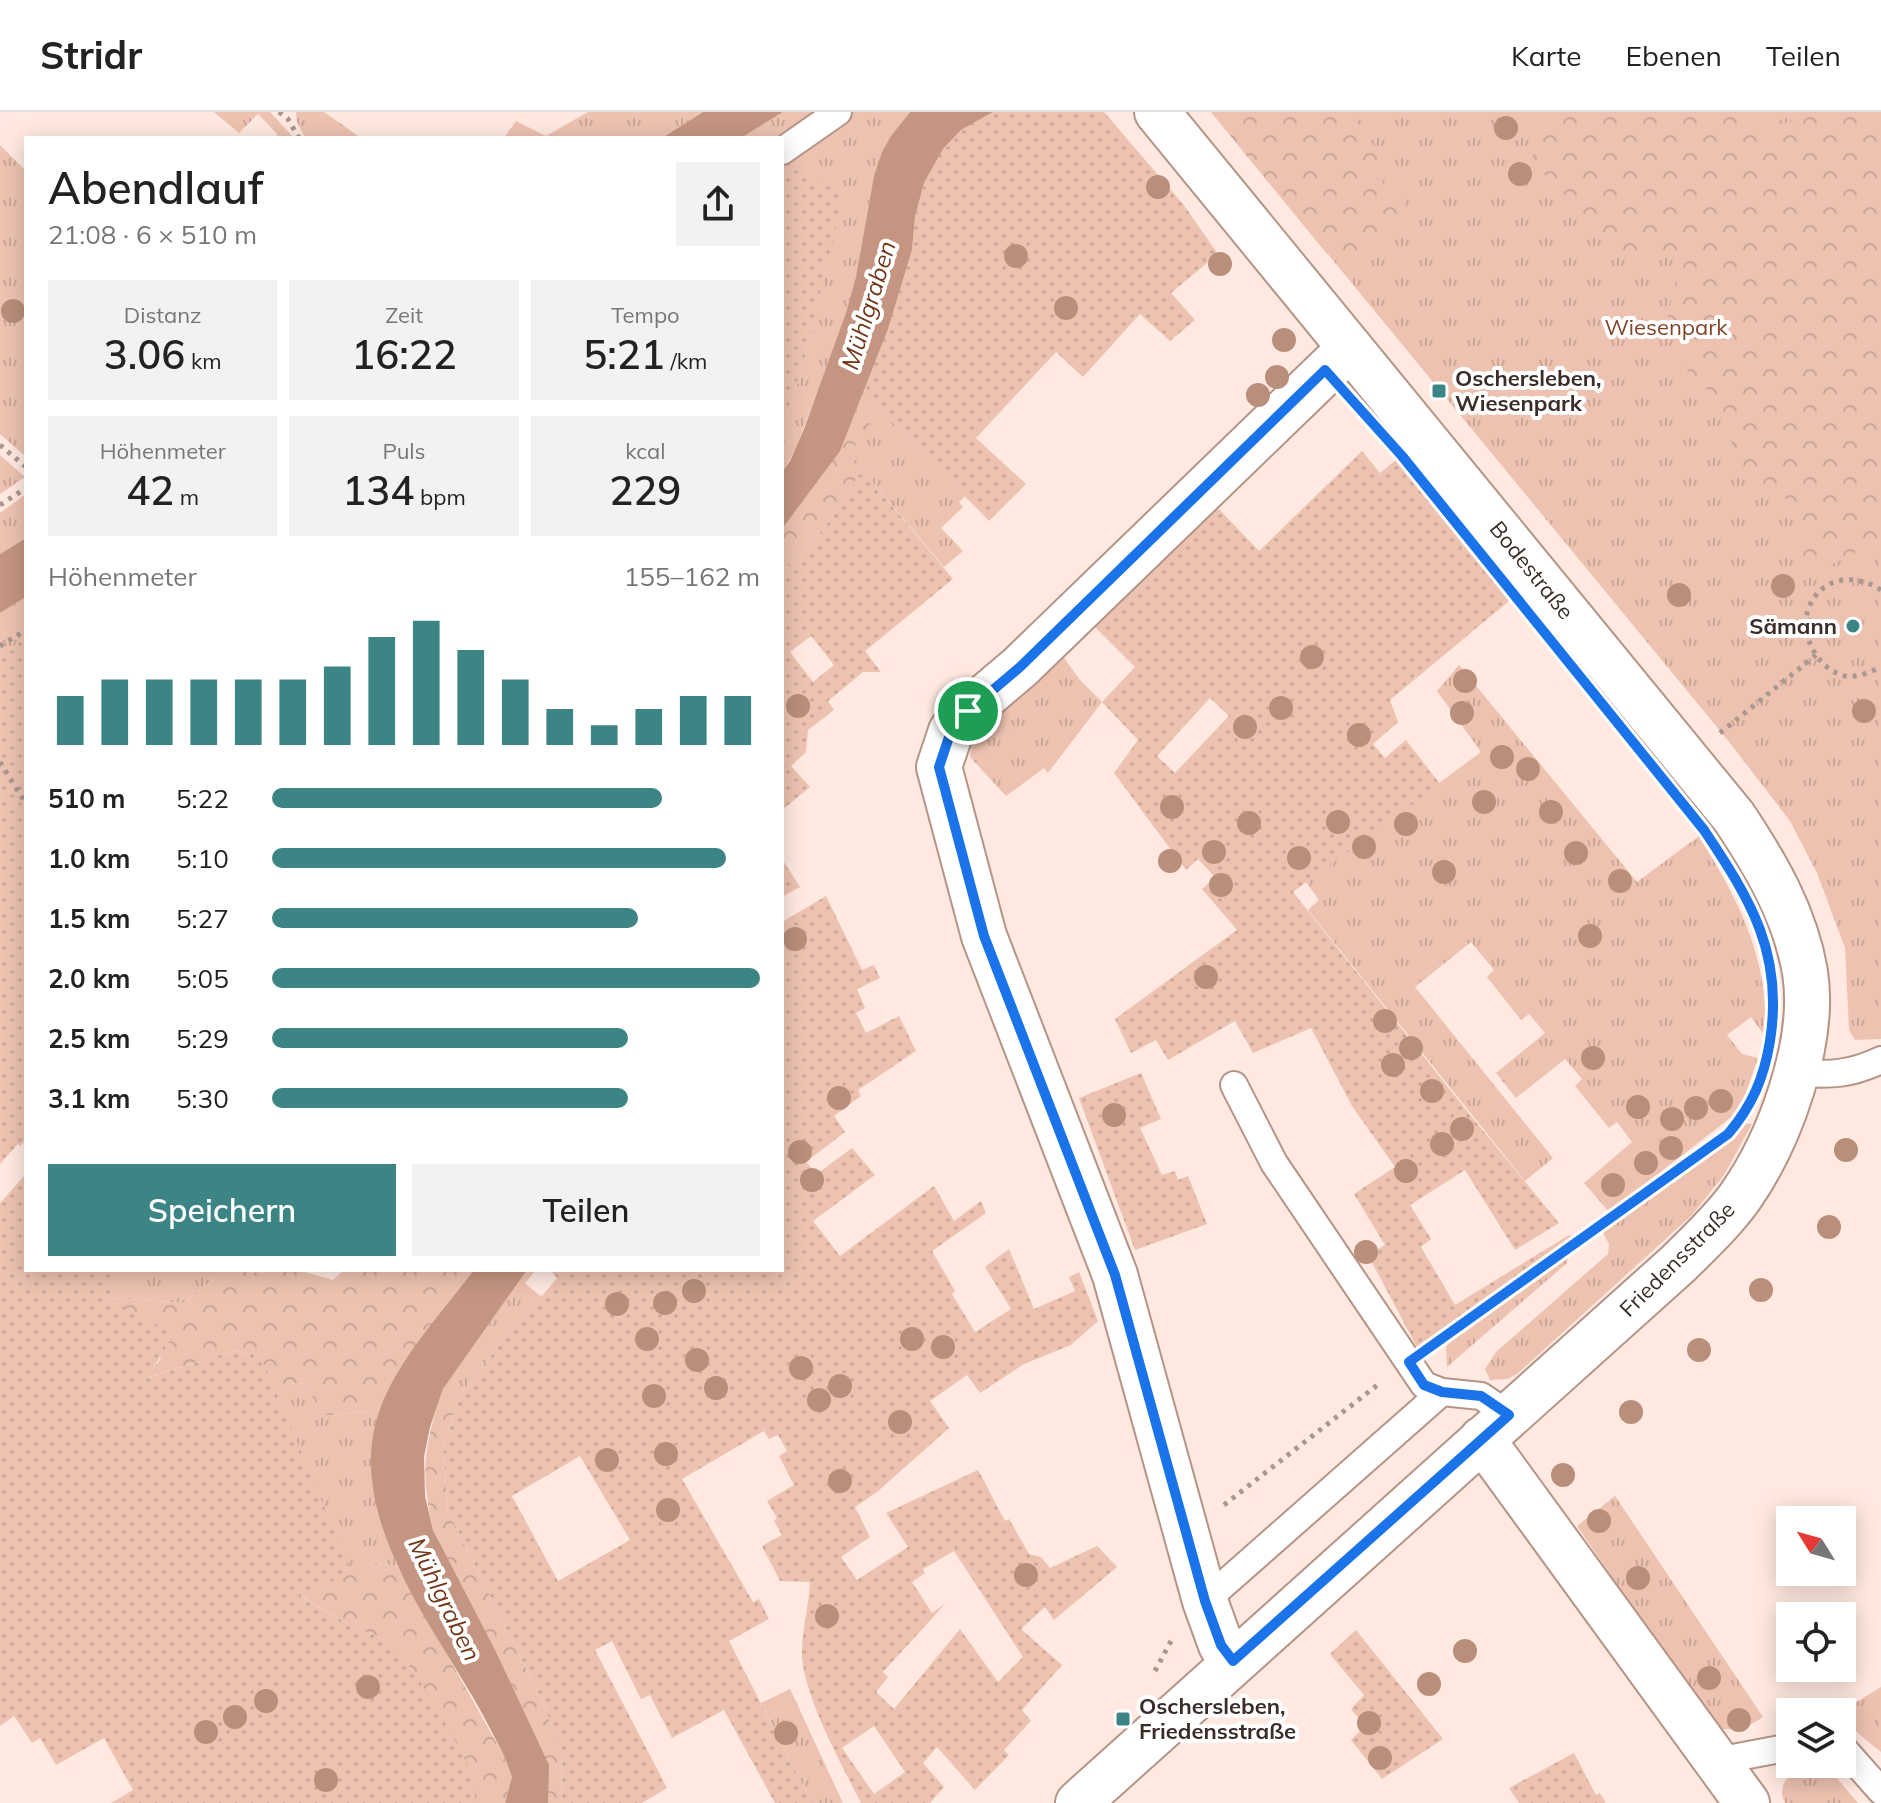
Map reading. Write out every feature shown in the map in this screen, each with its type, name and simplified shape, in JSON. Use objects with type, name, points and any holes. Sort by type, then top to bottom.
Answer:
[{"type":"main road","name":"Bodestraße","points":[[1157,112],[1734,817],[1760,856],[1786,907],[1805,975],[1802,1047],[1797,1072]]},
{"type":"main road","points":[[1233,1661],[1221,1645],[1205,1601],[1115,1275],[984,936],[939,767],[951,731],[968,711],[1020,667],[1350,348]]},
{"type":"main road","name":"Friedensstraße","points":[[1078,1803],[1678,1264],[1717,1225],[1761,1164],[1797,1072]]},
{"type":"main road","points":[[1496,1427],[1747,1803]]},
{"type":"lane","points":[[784,150],[838,112]]},
{"type":"lane","points":[[1797,1072],[1829,1076],[1870,1066],[1881,1060]]},
{"type":"lane","points":[[1234,1085],[1282,1175],[1424,1385],[1442,1392],[1481,1396],[1496,1427]]},
{"type":"lane","points":[[1205,1601],[1442,1392]]},
{"type":"lane","points":[[1717,1761],[1776,1750]]},
{"type":"lane","points":[[1856,1763],[1881,1791]]},
{"type":"path","points":[[279,112],[288,119],[298,136]]},
{"type":"path","points":[[0,445],[24,465]]},
{"type":"path","points":[[0,505],[24,489]]},
{"type":"path","points":[[1881,590],[1854,578],[1837,580],[1822,589],[1809,607],[1806,622],[1808,640],[1828,668],[1847,676],[1865,674],[1881,667]]},
{"type":"path","points":[[0,646],[24,631]]},
{"type":"path","points":[[1713,739],[1816,655]]},
{"type":"path","points":[[0,762],[24,801]]},
{"type":"path","points":[[1187,1536],[1409,1362],[1728,1134]]},
{"type":"path","points":[[1150,1679],[1176,1633]]},
{"type":"green space","points":[[214,112],[270,112],[292,136],[277,136],[258,114],[239,133]]},
{"type":"green space","points":[[296,112],[324,112],[358,136],[304,136]]},
{"type":"green space","points":[[588,112],[703,112],[665,136],[546,136]]},
{"type":"green space","points":[[783,112],[910,112],[896,130],[878,170],[847,312],[801,435],[784,469],[784,427],[806,354],[842,195],[784,164],[784,136],[744,136]]},
{"type":"green space","points":[[993,112],[880,410],[848,456],[862,470],[817,536],[784,567],[784,526],[840,450],[888,329]]},
{"type":"green space","points":[[993,112],[1104,112],[1183,204],[1218,254],[1171,293],[1195,320],[1170,341],[1140,314],[1083,377],[1056,352],[976,438],[1026,484],[989,521],[863,392],[888,329],[912,250],[915,217],[924,183],[943,149],[961,130]]},
{"type":"green space","name":"Wiesenpark","points":[[1211,112],[1881,112],[1881,1039],[1855,1040],[1849,1030],[1845,948],[1817,873],[1790,821],[1730,743]]},
{"type":"green space","points":[[1211,112],[1350,112],[1385,161],[1378,180],[1403,198],[1402,231],[1370,249],[1327,254]]},
{"type":"green space","points":[[1540,112],[1763,112],[1749,132],[1793,121],[1807,112],[1881,112],[1881,552],[1860,550],[1815,573],[1796,549],[1802,508],[1764,486],[1737,459],[1720,403],[1686,369],[1667,321],[1680,260],[1622,252],[1532,162]]},
{"type":"green space","points":[[516,121],[546,136],[505,136]]},
{"type":"green space","points":[[0,145],[24,169],[24,455],[0,434]]},
{"type":"green space","points":[[784,164],[843,195],[806,354],[784,427]]},
{"type":"green space","points":[[863,392],[965,496],[959,502],[963,507],[941,528],[963,551],[944,567],[862,470],[840,451]]},
{"type":"green space","points":[[1362,451],[1380,473],[1396,460],[1509,601],[1390,700],[1398,722],[1373,744],[1385,758],[1406,740],[1440,784],[1293,892],[1559,1223],[1515,1250],[1465,1170],[1410,1205],[1431,1239],[1421,1247],[1455,1305],[1569,1235],[1572,1238],[1417,1347],[1368,1255],[1385,1245],[1354,1194],[1395,1167],[1352,1106],[1311,1028],[1253,1053],[1235,1021],[1168,1060],[1156,1040],[1131,1053],[1115,1019],[1237,930],[1202,889],[1215,877],[1198,859],[1186,870],[1114,773],[1138,740],[1102,702],[1135,667],[1093,625],[1214,504],[1259,551]],"holes":[[[1210,698],[1229,716],[1175,773],[1157,756]]]},
{"type":"green space","points":[[0,455],[24,478],[0,494]]},
{"type":"green space","points":[[862,470],[953,579],[865,651],[881,672],[863,672],[828,701],[834,710],[808,730],[806,752],[791,766],[810,787],[784,808],[784,567],[817,536]],"holes":[[[811,636],[834,665],[813,682],[790,652]]]},
{"type":"green space","points":[[24,495],[24,539],[0,554],[0,513]]},
{"type":"green space","points":[[24,598],[24,639],[0,655],[0,613]]},
{"type":"green space","points":[[24,639],[24,1142],[20,1146],[18,1144],[0,1164],[0,655]]},
{"type":"green space","points":[[1059,651],[1080,680],[1102,702],[1048,773],[1044,768],[1006,796],[970,757],[973,741],[980,727],[1004,698]]},
{"type":"green space","points":[[1459,665],[1637,882],[1699,836],[1739,907],[1756,955],[1765,1007],[1765,1036],[1751,1017],[1727,1035],[1742,1054],[1758,1058],[1743,1101],[1734,1115],[1609,1212],[1584,1183],[1632,1142],[1617,1122],[1609,1128],[1575,1086],[1582,1079],[1565,1059],[1516,1098],[1496,1073],[1545,1033],[1529,1014],[1521,1020],[1487,977],[1494,970],[1471,942],[1415,987],[1553,1158],[1525,1181],[1308,910],[1319,900],[1306,882],[1481,752],[1437,691]]},
{"type":"green space","points":[[784,862],[800,887],[784,896]]},
{"type":"green space","points":[[826,896],[862,970],[874,965],[880,978],[857,989],[865,1008],[856,1013],[866,1033],[899,1016],[916,1051],[858,1090],[861,1096],[834,1116],[845,1132],[806,1162],[817,1174],[852,1148],[875,1175],[813,1221],[840,1256],[934,1186],[954,1221],[981,1201],[986,1213],[932,1251],[955,1291],[952,1294],[975,1332],[1011,1309],[985,1267],[1009,1249],[1034,1309],[1075,1291],[1069,1277],[1079,1272],[1098,1321],[1071,1345],[1024,1364],[980,1393],[967,1375],[930,1401],[949,1428],[877,1492],[855,1507],[870,1537],[841,1557],[857,1580],[908,1547],[886,1513],[978,1470],[1005,1521],[1009,1519],[1029,1554],[1041,1557],[1050,1568],[1097,1546],[1117,1567],[1054,1620],[1045,1607],[1021,1629],[1062,1665],[1022,1710],[1031,1721],[1004,1750],[1009,1755],[975,1790],[937,1747],[923,1763],[944,1787],[930,1803],[861,1803],[826,1732],[805,1674],[802,1648],[810,1582],[780,1581],[762,1546],[782,1535],[767,1501],[794,1485],[779,1456],[787,1451],[778,1435],[769,1439],[764,1431],[682,1479],[753,1602],[759,1599],[769,1619],[729,1641],[812,1803],[775,1803],[724,1710],[672,1738],[650,1695],[641,1699],[612,1641],[595,1650],[667,1788],[642,1803],[562,1803],[561,1750],[543,1702],[448,1511],[443,1445],[459,1396],[539,1295],[542,1296],[557,1278],[552,1272],[784,1272],[784,921]],"holes":[[[580,1456],[630,1540],[558,1581],[512,1496]],[[954,1551],[1023,1657],[998,1682],[960,1629],[894,1709],[876,1692],[888,1677],[883,1672],[945,1604],[932,1613],[912,1582],[925,1573],[923,1569]],[[874,1726],[905,1772],[874,1794],[842,1748]]]},
{"type":"green space","points":[[1141,1073],[1161,1119],[1140,1128],[1162,1175],[1175,1171],[1178,1180],[1188,1176],[1207,1224],[1135,1250],[1079,1098]]},
{"type":"green space","points":[[1743,1123],[1752,1124],[1724,1175],[1692,1215],[1517,1374],[1507,1379],[1490,1380],[1485,1369],[1496,1352],[1608,1254],[1609,1244],[1602,1231],[1730,1138]]},
{"type":"green space","points":[[24,1176],[24,1272],[119,1272],[109,1298],[174,1334],[147,1378],[233,1351],[253,1354],[265,1366],[352,1572],[300,1596],[353,1627],[389,1641],[415,1673],[448,1728],[474,1777],[475,1803],[111,1803],[133,1790],[104,1738],[56,1765],[40,1738],[32,1743],[14,1716],[0,1726],[0,1203]]},
{"type":"green space","points":[[1568,1255],[1567,1263],[1447,1367],[1446,1347],[1452,1336]]},
{"type":"green space","points":[[119,1272],[223,1272],[183,1303],[109,1298]]},
{"type":"green space","points":[[223,1272],[305,1272],[333,1280],[342,1272],[473,1272],[401,1369],[380,1410],[322,1416],[306,1384],[285,1383],[261,1420],[265,1366],[253,1354],[233,1351],[146,1378],[161,1358],[109,1298],[183,1303]]},
{"type":"green space","points":[[526,1272],[534,1272],[525,1283],[539,1295],[459,1396],[443,1389]]},
{"type":"green space","points":[[285,1383],[306,1384],[323,1416],[380,1410],[373,1451],[375,1489],[397,1566],[370,1562],[352,1572],[261,1420]]},
{"type":"green space","points":[[443,1389],[459,1396],[443,1445],[448,1511],[543,1702],[561,1750],[562,1803],[548,1803],[548,1765],[433,1529],[426,1491],[426,1459]]},
{"type":"green space","points":[[1615,1496],[1763,1717],[1752,1724],[1741,1728],[1716,1729],[1577,1526]]},
{"type":"green space","points":[[370,1562],[397,1566],[505,1758],[512,1777],[505,1803],[458,1803],[389,1641],[353,1627],[299,1595]]},
{"type":"green space","points":[[1356,1630],[1443,1739],[1382,1779],[1351,1740],[1365,1726],[1351,1709],[1364,1695],[1330,1654]]},
{"type":"green space","points":[[1881,1687],[1881,1752],[1856,1730],[1856,1702]]},
{"type":"green space","points":[[790,1689],[843,1803],[812,1803],[761,1703]]},
{"type":"green space","points":[[1574,1753],[1596,1795],[1600,1793],[1606,1803],[1519,1803],[1509,1788]]},
{"type":"green space","points":[[1837,1778],[1858,1803],[1785,1803],[1782,1794],[1786,1780]]},
{"type":"water","points":[[703,112],[783,112],[744,136],[665,136]]},
{"type":"water","name":"Mühlgraben","points":[[910,112],[993,112],[961,130],[943,149],[924,183],[915,217],[912,250],[888,329],[840,451],[784,526],[784,469],[804,429],[846,313],[856,277],[874,176],[891,136]]},
{"type":"water","points":[[24,539],[24,598],[0,613],[0,554]]},
{"type":"water","name":"Mühlgraben","points":[[472,1272],[526,1272],[443,1389],[424,1457],[425,1496],[433,1530],[496,1652],[549,1765],[548,1803],[505,1803],[512,1777],[505,1758],[474,1699],[414,1599],[382,1525],[373,1487],[371,1449],[379,1412],[387,1393],[421,1338]]},
{"type":"place","name":"Oschersleben, Wiesenpark","points":[[1439,391]]},
{"type":"place","name":"Sämann","points":[[1853,626]]},
{"type":"place","name":"Oschersleben, Friedensstraße","points":[[1123,1719]]},
{"type":"route","points":[[1325,370],[1402,456],[1704,830],[1735,876],[1765,940],[1775,991],[1774,1014],[1764,1071],[1755,1096],[1743,1116],[1728,1134],[1409,1362],[1424,1385],[1442,1392],[1481,1396],[1509,1415],[1233,1661],[1221,1645],[1205,1601],[1115,1275],[984,936],[939,767],[951,731],[968,711],[1020,667],[1325,370]]}]
